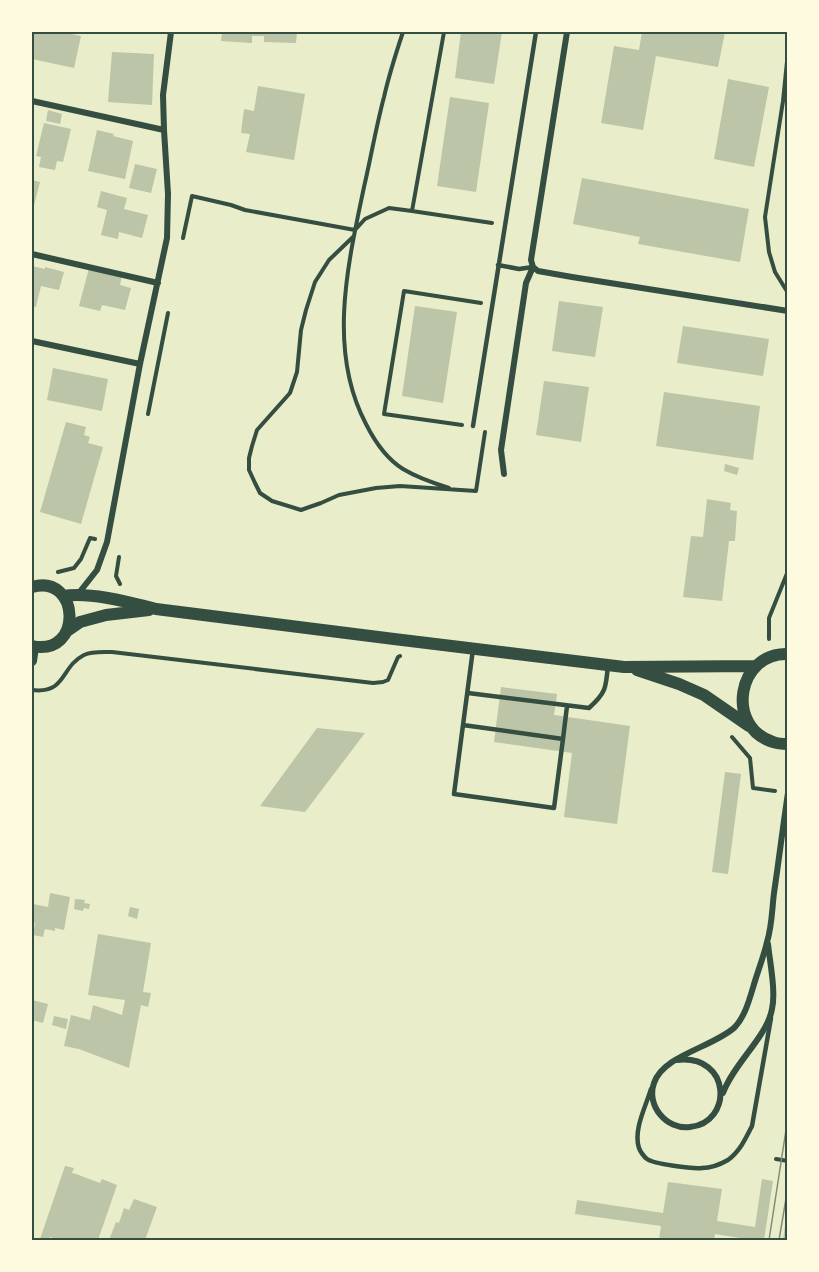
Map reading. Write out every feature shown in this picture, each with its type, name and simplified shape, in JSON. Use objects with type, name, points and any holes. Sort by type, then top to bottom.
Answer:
[{"type":"main road","points":[[32,587],[46,586],[55,589],[63,596],[70,613],[70,622],[66,632]]},
{"type":"main road","points":[[63,596],[78,594],[119,600],[156,609],[624,667],[756,666]]},
{"type":"main road","points":[[33,646],[54,644],[80,622],[106,615],[156,609]]},
{"type":"main road","points":[[752,727],[745,716],[742,702],[747,677],[756,666],[768,658],[788,654]]},
{"type":"main road","points":[[624,667],[679,684],[704,695],[752,727],[761,736],[787,746]]},
{"type":"street","points":[[78,594],[97,570],[107,542],[140,364],[167,238],[168,194],[163,95],[171,32]]},
{"type":"street","points":[[567,32],[531,260],[533,267],[538,271],[561,275],[788,311]]},
{"type":"street","points":[[32,101],[164,130]]},
{"type":"street","points":[[32,254],[158,283]]},
{"type":"street","points":[[504,474],[501,450],[526,283],[533,267]]},
{"type":"street","points":[[32,341],[140,364]]},
{"type":"street","points":[[32,661],[33,646]]},
{"type":"street","points":[[768,940],[774,1002],[768,1024],[732,1073],[717,1109],[710,1118],[690,1127],[679,1127],[669,1123],[660,1116],[652,1095],[653,1084],[658,1073],[666,1065],[723,1036],[735,1027],[748,1003],[768,940],[788,793]]},
{"type":"street","points":[[677,1060],[688,1058],[709,1067],[716,1076],[721,1098]]},
{"type":"lane","points":[[473,426],[536,32]]},
{"type":"lane","points":[[498,265],[519,269],[533,267]]},
{"type":"lane","points":[[473,649],[454,794],[554,808],[567,706]]},
{"type":"lane","points":[[468,693],[589,708],[602,697],[607,681],[608,665]]},
{"type":"lane","points":[[463,725],[563,738]]},
{"type":"lane","points":[[653,1084],[637,1137],[639,1147],[647,1159],[693,1168],[704,1168],[729,1159],[738,1150],[752,1126],[772,1012]]},
{"type":"path","points":[[403,32],[384,97],[346,278],[344,345],[358,409],[375,442],[401,468],[422,480],[454,490]]},
{"type":"path","points":[[412,211],[444,32]]},
{"type":"path","points":[[788,52],[783,101],[765,217],[769,252],[775,272],[788,293]]},
{"type":"path","points":[[183,242],[192,196],[245,210],[356,230]]},
{"type":"path","points":[[356,230],[365,219],[389,208],[504,225]]},
{"type":"path","points":[[354,236],[329,260],[315,282],[301,330],[297,372],[290,393],[257,430],[249,458],[249,470],[260,493],[272,501],[301,510],[339,495],[376,488],[400,486],[476,491],[486,428],[384,414],[404,291],[492,305]]},
{"type":"path","points":[[147,416],[168,312]]},
{"type":"path","points":[[56,573],[74,568],[81,559],[90,538]]},
{"type":"path","points":[[120,555],[116,576],[120,585]]},
{"type":"path","points":[[769,643],[769,618],[788,571]]},
{"type":"path","points":[[32,690],[50,689],[78,659],[96,652],[373,683],[388,680],[398,657],[406,654]]},
{"type":"path","points":[[728,732],[750,758],[753,788],[776,791]]},
{"type":"path","points":[[776,1159],[788,1161]]},
{"type":"building","points":[[32,32],[62,32],[81,36],[74,68],[32,59]]},
{"type":"building","points":[[222,32],[297,32],[296,43],[264,42],[264,36],[252,36],[252,43],[221,41]]},
{"type":"building","points":[[461,32],[502,32],[494,84],[455,78]]},
{"type":"building","points":[[642,32],[725,32],[718,67],[656,56],[643,130],[601,123],[614,46],[639,50]]},
{"type":"building","points":[[112,52],[154,54],[152,105],[108,102]]},
{"type":"building","points":[[728,79],[769,87],[754,167],[714,159]]},
{"type":"building","points":[[258,86],[305,94],[294,160],[246,152],[250,134],[241,133],[244,109],[254,111]]},
{"type":"building","points":[[450,97],[489,103],[476,192],[437,186]]},
{"type":"building","points":[[48,110],[62,114],[60,124],[46,121]]},
{"type":"building","points":[[44,123],[71,129],[63,162],[57,161],[55,170],[39,167],[41,157],[36,156]]},
{"type":"building","points":[[97,130],[133,141],[125,179],[88,171]]},
{"type":"building","points":[[135,164],[157,169],[151,193],[129,188]]},
{"type":"building","points":[[582,178],[749,209],[740,262],[638,244],[640,237],[573,224]]},
{"type":"building","points":[[32,180],[40,182],[32,213]]},
{"type":"building","points":[[101,191],[127,198],[124,209],[148,215],[142,238],[119,232],[118,239],[101,235],[107,210],[97,207]]},
{"type":"building","points":[[32,266],[64,272],[59,290],[41,286],[36,307],[32,306]]},
{"type":"building","points":[[89,268],[122,276],[120,285],[131,288],[125,310],[102,305],[100,311],[79,306]]},
{"type":"building","points":[[559,301],[603,307],[595,357],[552,351]]},
{"type":"building","points":[[415,306],[457,312],[443,403],[402,396]]},
{"type":"building","points":[[683,326],[769,339],[763,376],[677,363]]},
{"type":"building","points":[[53,368],[108,379],[102,411],[47,400]]},
{"type":"building","points":[[544,381],[589,387],[581,442],[536,435]]},
{"type":"building","points":[[664,392],[760,406],[753,460],[656,446]]},
{"type":"building","points":[[66,422],[86,427],[84,435],[90,437],[88,443],[103,447],[81,524],[40,512]]},
{"type":"building","points":[[725,464],[739,468],[737,475],[724,471]]},
{"type":"building","points":[[707,499],[731,503],[730,510],[737,511],[735,541],[729,541],[722,601],[683,597],[691,536],[703,537]]},
{"type":"building","points":[[501,687],[557,694],[554,715],[630,726],[617,824],[564,817],[572,753],[494,742]]},
{"type":"building","points":[[317,728],[365,733],[305,812],[260,806]]},
{"type":"building","points":[[725,772],[741,774],[728,874],[712,872]]},
{"type":"building","points":[[50,893],[70,897],[64,930],[45,929],[43,937],[33,935],[35,923],[32,923],[33,904],[48,907]]},
{"type":"building","points":[[75,899],[85,900],[84,903],[90,904],[89,909],[84,908],[83,911],[74,909]]},
{"type":"building","points":[[130,907],[139,909],[137,919],[128,916]]},
{"type":"building","points":[[98,934],[151,943],[143,992],[151,993],[148,1007],[141,1005],[129,1068],[79,1049],[64,1046],[71,1015],[90,1020],[93,1005],[122,1015],[125,1000],[88,995]]},
{"type":"building","points":[[32,1000],[48,1004],[43,1023],[32,1020]]},
{"type":"building","points":[[54,1016],[68,1019],[66,1029],[52,1025]]},
{"type":"building","points":[[65,1166],[74,1168],[72,1173],[100,1183],[102,1179],[117,1185],[98,1240],[60,1240],[50,1237],[49,1240],[40,1239]]},
{"type":"building","points":[[762,1179],[773,1181],[764,1240],[715,1234],[714,1240],[659,1240],[661,1226],[575,1214],[577,1200],[663,1213],[668,1182],[722,1189],[717,1221],[755,1227]]},
{"type":"building","points":[[134,1199],[157,1207],[145,1240],[109,1240],[116,1222],[119,1223],[124,1208],[129,1210]]},
{"type":"building","points":[[786,1219],[788,1219],[788,1240],[783,1240]]},
{"type":"tram line","points":[[769,1240],[788,1117]]},
{"type":"tram line","points":[[779,1240],[788,1187]]}]
